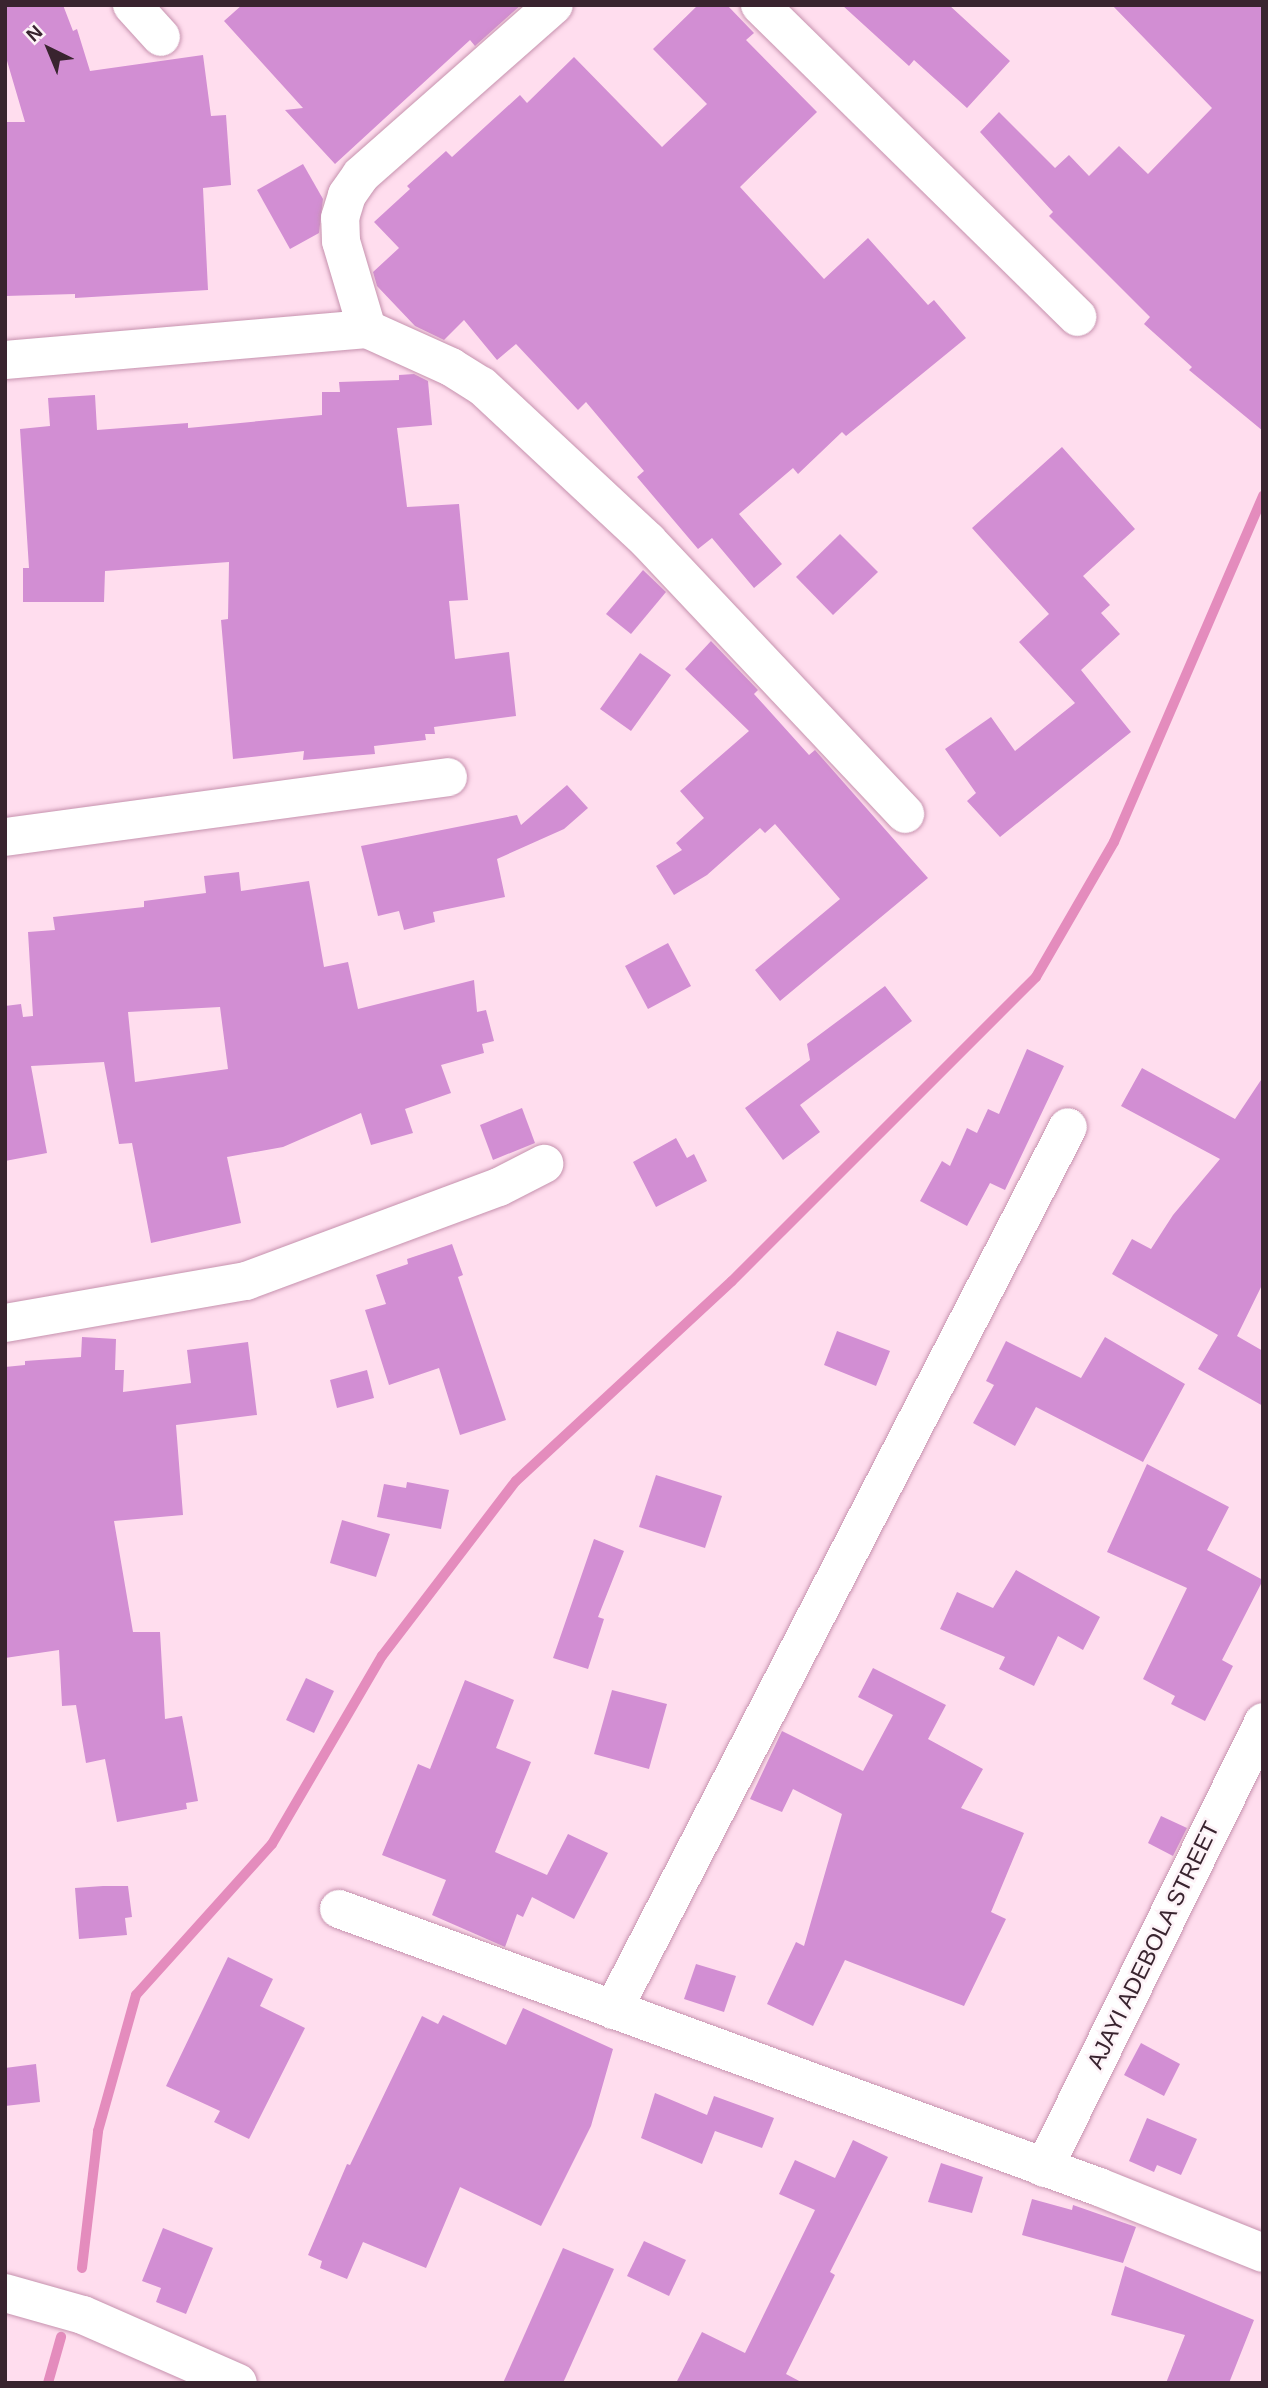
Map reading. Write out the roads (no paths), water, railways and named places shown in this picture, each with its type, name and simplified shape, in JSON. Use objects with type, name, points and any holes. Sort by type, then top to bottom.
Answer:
[{"type":"street","points":[[132,5],[161,37]]},
{"type":"street","points":[[367,329],[341,241],[340,218],[347,195],[361,175],[554,5]]},
{"type":"street","points":[[760,5],[1077,317]]},
{"type":"street","points":[[5,360],[367,329],[482,386],[648,541],[905,814]]},
{"type":"street","points":[[5,837],[448,777]]},
{"type":"street","points":[[613,2010],[1068,1127]]},
{"type":"street","points":[[5,1323],[246,1281],[499,1187],[544,1164]]},
{"type":"street","name":"AJAYI ADEBOLA STREET","points":[[1044,2168],[1263,1722]]},
{"type":"street","points":[[339,1909],[1044,2168],[1263,2253]]},
{"type":"street","points":[[5,2293],[83,2315],[238,2383]]},
{"type":"waterway","points":[[82,2268],[98,2131],[136,1995],[272,1844],[382,1656],[516,1481],[732,1281],[1036,977],[1114,842],[1263,496]]},
{"type":"waterway","points":[[48,2383],[61,2337]]}]
